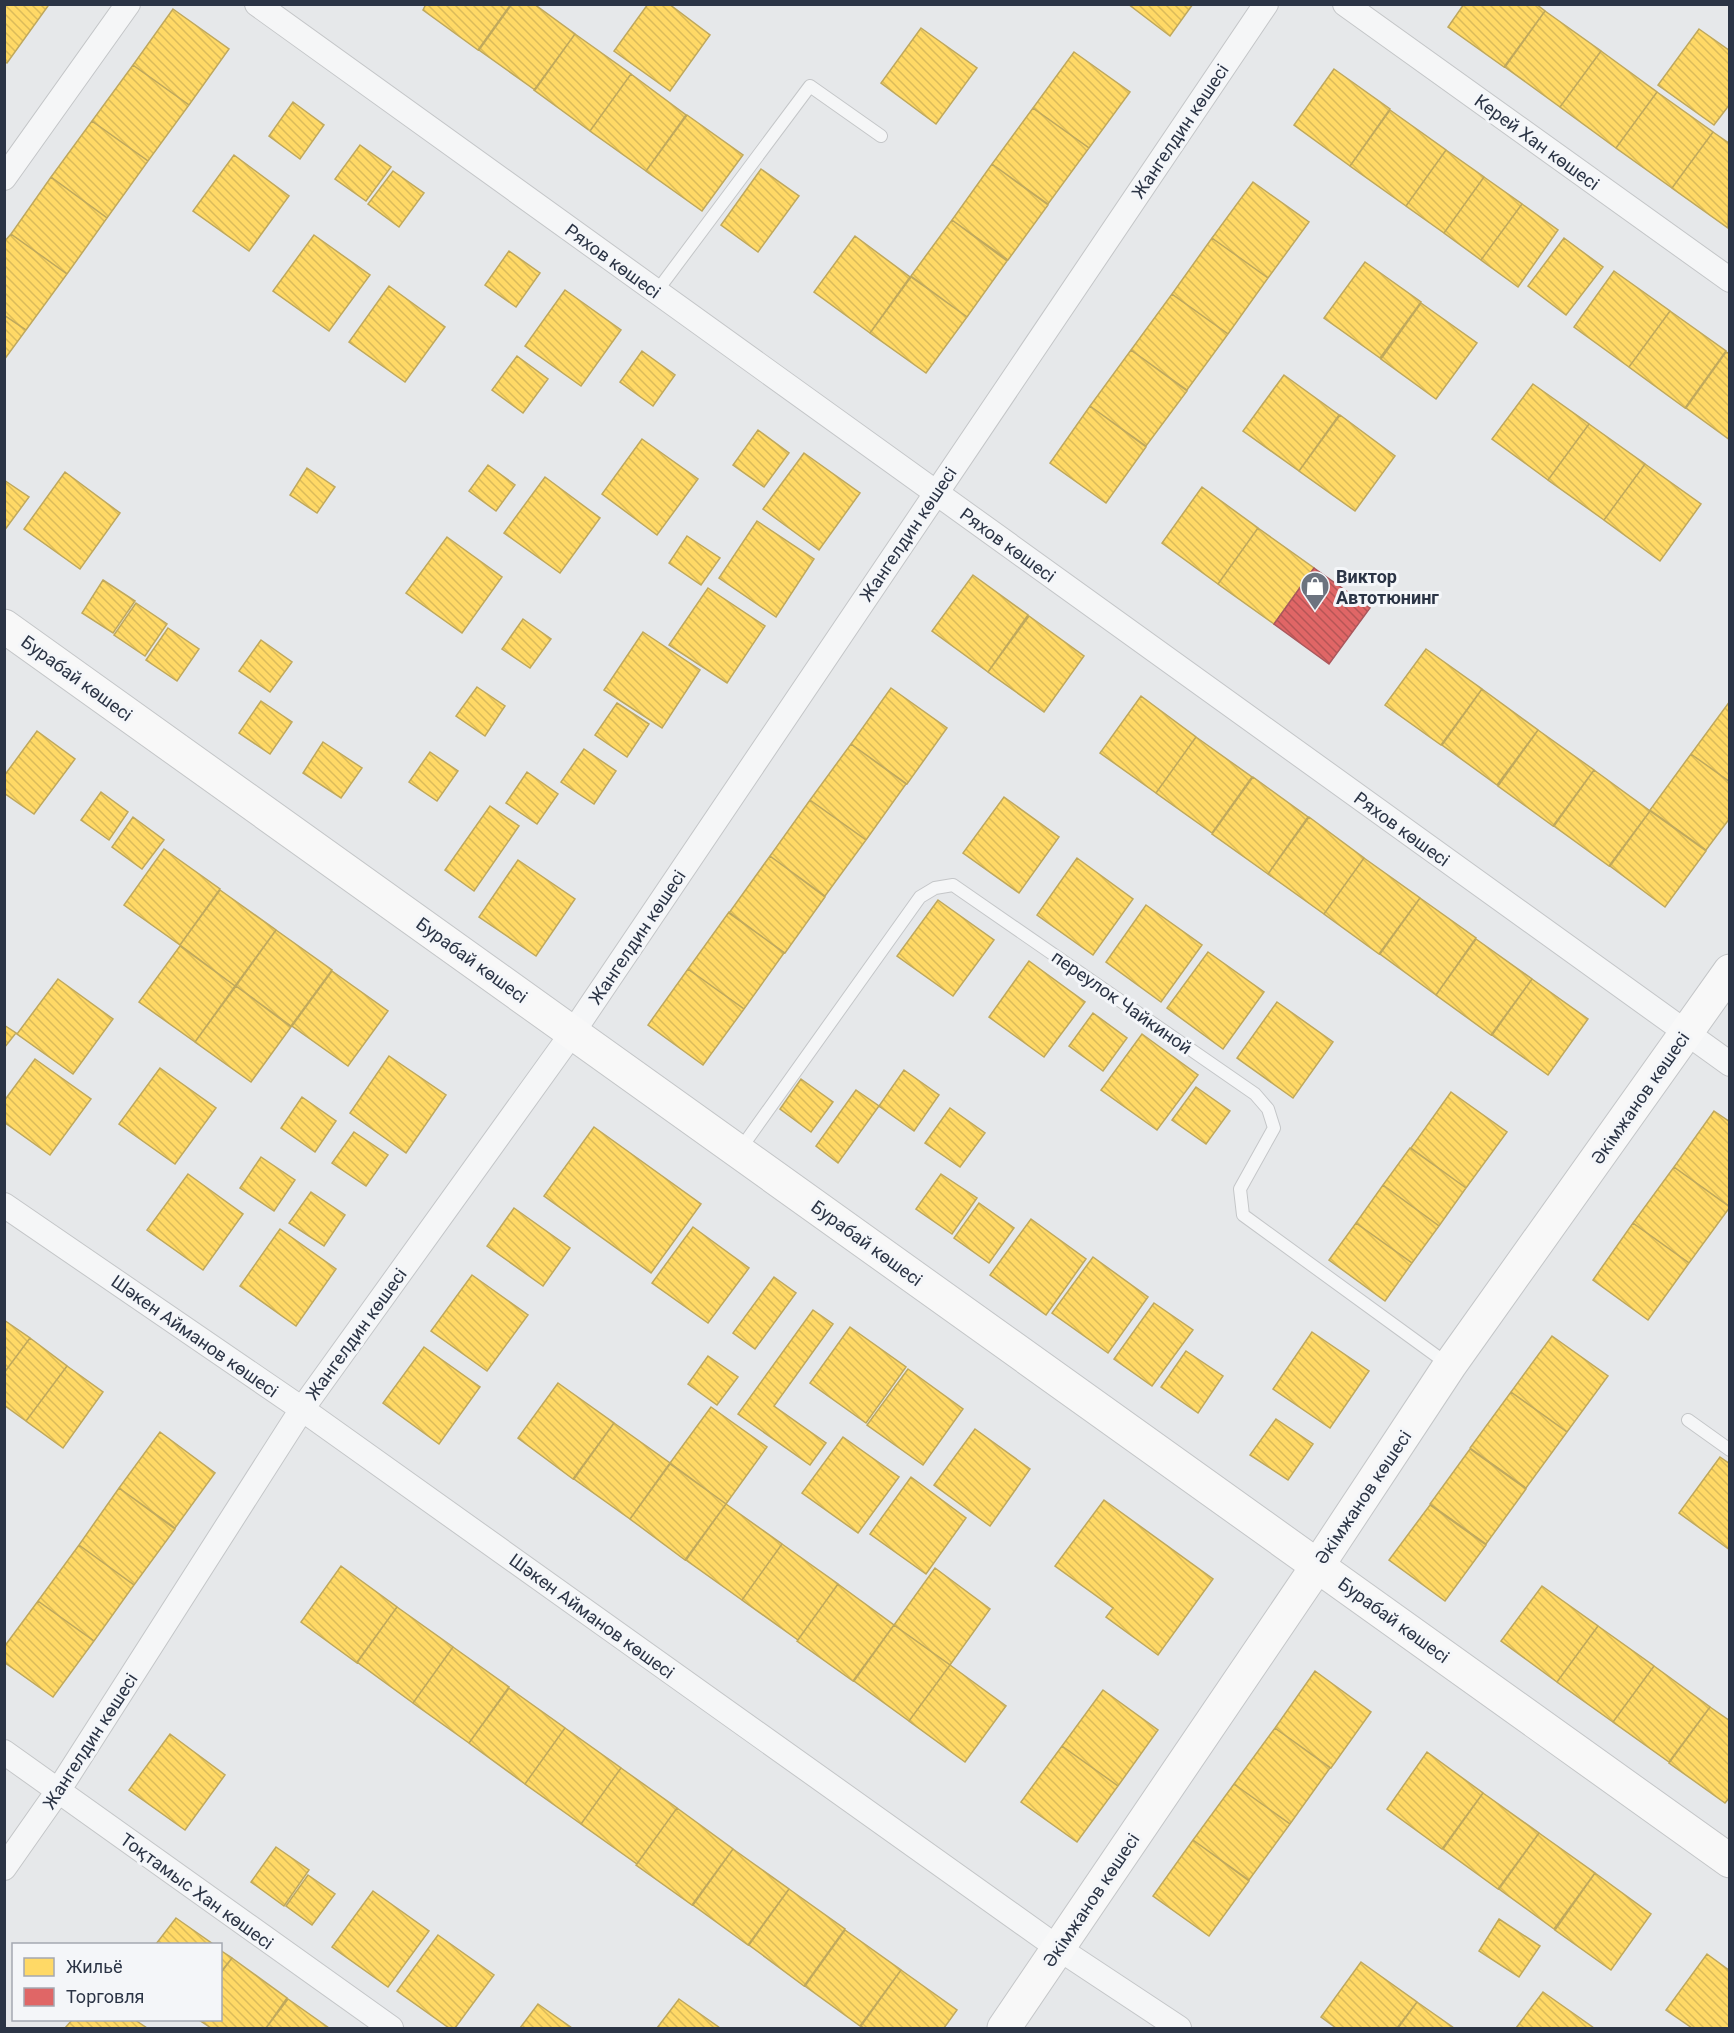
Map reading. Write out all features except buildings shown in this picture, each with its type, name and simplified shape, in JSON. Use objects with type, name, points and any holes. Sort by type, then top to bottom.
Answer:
[{"type":"street","points":[[4,178],[128,4]]},
{"type":"street","name":"Ряхов көшесі","points":[[257,4],[1730,1064]]},
{"type":"street","name":"Жангелдин көшесі","points":[[4,1868],[58,1791],[302,1409],[573,1032],[1266,4]]},
{"type":"street","name":"Керей Хан көшесі","points":[[1345,4],[1730,280]]},
{"type":"street","name":"Бурабай көшесі","points":[[4,626],[1730,1861]]},
{"type":"street","name":"Әкімжанов көшесі","points":[[1004,2028],[1318,1565],[1450,1365],[1730,971]]},
{"type":"street","name":"Шәкен Айманов көшесі","points":[[4,1205],[302,1409],[1058,1948],[1179,2028]]},
{"type":"street","name":"Тоқтамыс Хан көшесі","points":[[4,1752],[391,2028]]},
{"type":"lane","points":[[657,291],[810,86],[881,136]]},
{"type":"lane","name":"переулок Чайкиной","points":[[738,1151],[921,897],[935,888],[953,885],[1255,1094],[1268,1109],[1274,1128],[1240,1189],[1243,1215],[1450,1365]]},
{"type":"lane","points":[[1688,1420],[1730,1450]]},
{"type":"place","name":"Виктор Автотюнинг","points":[[1315,612]]}]
